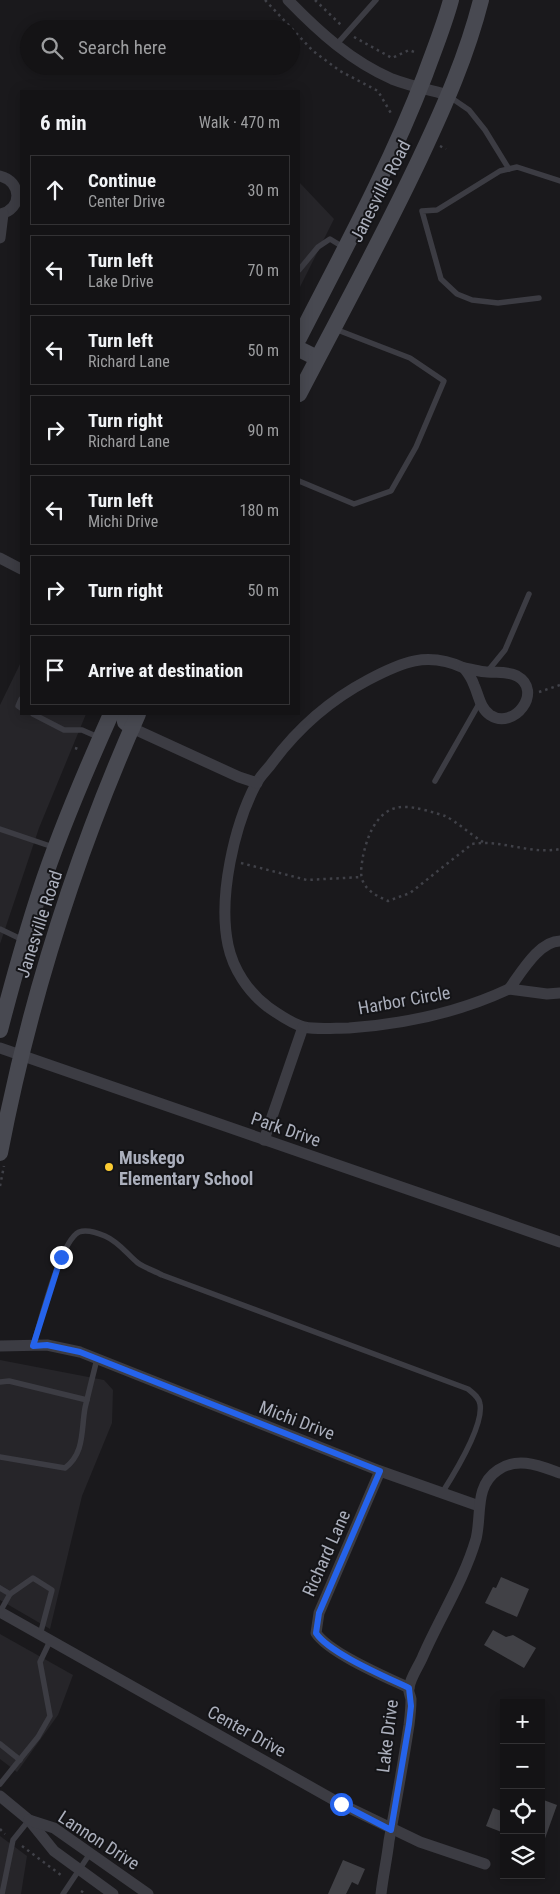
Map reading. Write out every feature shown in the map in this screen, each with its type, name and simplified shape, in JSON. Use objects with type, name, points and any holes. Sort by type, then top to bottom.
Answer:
[{"type":"main road","name":"Janesville Road","points":[[300,335],[306,319],[375,191],[408,119],[437,46],[451,0]]},
{"type":"main road","name":"Janesville Road","points":[[300,392],[403,194],[466,53],[481,0]]},
{"type":"main road","points":[[345,248],[368,260]]},
{"type":"main road","points":[[300,349],[317,358]]},
{"type":"main road","name":"Janesville Road","points":[[0,1030],[24,941],[55,848],[111,715]]},
{"type":"main road","name":"Janesville Road","points":[[0,1153],[11,1095],[47,957],[86,843],[134,717]]},
{"type":"main road","points":[[93,755],[109,739],[123,730],[134,717]]},
{"type":"street","points":[[288,0],[335,45],[377,71],[394,80],[448,96]]},
{"type":"street","points":[[0,176],[10,180],[17,190],[16,202],[9,211],[2,214],[0,238]]},
{"type":"street","points":[[0,558],[20,568]]},
{"type":"street","name":"Harbor Circle","points":[[528,695],[526,684],[519,677],[506,672],[487,672],[464,668],[443,660],[432,659],[410,662],[391,668],[352,688],[334,700],[298,731],[257,783],[242,816],[230,861],[227,884],[226,926],[228,945],[236,967],[246,986],[259,1000],[276,1013],[303,1027],[324,1029],[380,1026],[444,1013],[487,999],[509,989],[533,958],[547,944],[560,941]]},
{"type":"street","points":[[464,668],[472,680],[480,702],[491,716],[508,719],[520,710],[528,699],[528,695]]},
{"type":"street","points":[[134,717],[239,776],[257,783]]},
{"type":"street","points":[[509,989],[547,994],[560,993]]},
{"type":"street","points":[[264,1140],[303,1027]]},
{"type":"street","name":"Park Drive","points":[[0,1048],[560,1242]]},
{"type":"street","name":"Michi Drive","points":[[0,1346],[47,1345],[80,1352],[380,1471],[478,1506]]},
{"type":"street","points":[[478,1506],[482,1489],[489,1478],[498,1470],[508,1465],[528,1462],[560,1473]]},
{"type":"street","name":"Richard Lane","points":[[380,1471],[319,1613],[316,1633],[328,1645],[352,1660],[409,1688]]},
{"type":"street","name":"Lake Drive","points":[[381,1894],[409,1724],[411,1706],[409,1688],[434,1630],[455,1592],[466,1565],[476,1538],[479,1521],[478,1506]]},
{"type":"street","name":"Center Drive","points":[[0,1612],[341,1804],[391,1830],[485,1864]]},
{"type":"street","name":"Lannon Drive","points":[[2,1800],[28,1820],[54,1851],[113,1894]]},
{"type":"street","name":"Lannon Drive","points":[[28,1820],[54,1828],[91,1852],[148,1894]]},
{"type":"lane","points":[[335,45],[376,0]]},
{"type":"lane","points":[[448,96],[469,110],[485,130],[509,169]]},
{"type":"lane","points":[[539,298],[498,303],[472,300],[457,294],[441,279],[422,211],[436,210],[500,171],[517,167],[560,181]]},
{"type":"lane","points":[[300,269],[318,247],[330,239],[345,248]]},
{"type":"lane","points":[[300,481],[354,504],[391,490],[416,447],[444,381],[410,358],[333,328]]},
{"type":"lane","points":[[487,672],[505,650],[529,594]]},
{"type":"lane","points":[[435,781],[480,702]]},
{"type":"lane","points":[[35,715],[64,730],[82,730],[100,738]]},
{"type":"lane","points":[[0,829],[55,848]]},
{"type":"lane","points":[[0,928],[24,941]]},
{"type":"lane","points":[[33,1346],[61,1257],[71,1240],[79,1232],[91,1231],[106,1236],[123,1247],[139,1263],[162,1275],[468,1389],[476,1395],[480,1404],[479,1420],[461,1463],[442,1494]]},
{"type":"lane","points":[[0,1457],[65,1468],[73,1462],[82,1439],[87,1400],[97,1359]]},
{"type":"lane","points":[[0,1382],[9,1381],[87,1400]]},
{"type":"lane","points":[[0,1612],[10,1594],[33,1578],[52,1590],[40,1662],[50,1716],[38,1737],[0,1784]]},
{"type":"lane","points":[[0,1588],[10,1594]]},
{"type":"lane","points":[[0,1744],[20,1760]]},
{"type":"lane","points":[[2,1894],[13,1840],[28,1820]]},
{"type":"lane","points":[[63,1894],[91,1852]]},
{"type":"path","points":[[265,0],[284,20]]},
{"type":"path","points":[[315,0],[355,37],[392,58],[409,50],[417,53]]},
{"type":"path","points":[[300,37],[313,51],[340,71],[378,91],[392,115]]},
{"type":"path","points":[[528,695],[560,685]]},
{"type":"path","points":[[483,842],[445,817],[406,807],[389,810],[380,817],[372,828],[363,859],[362,877],[372,893],[388,901],[410,893],[472,844],[483,842],[520,849],[560,849]]},
{"type":"path","points":[[230,861],[307,880],[362,877]]},
{"type":"path","points":[[0,1829],[61,1875]]},
{"type":"path","points":[[81,1890],[86,1894]]},
{"type":"shaded area","points":[[300,183],[334,219],[300,287]]},
{"type":"shaded area","points":[[20,664],[20,715],[86,715],[39,828],[0,944],[0,705]]},
{"type":"shaded area","points":[[0,1360],[104,1380],[113,1390],[112,1423],[82,1496],[50,1629],[0,1600]]},
{"type":"shaded area","points":[[0,1634],[73,1675],[58,1715],[17,1772],[0,1759]]},
{"type":"shaded area","points":[[0,1836],[27,1856],[21,1894],[0,1894]]},
{"type":"building","points":[[501,1577],[529,1589],[517,1617],[485,1603],[493,1587],[496,1588]]},
{"type":"building","points":[[493,1630],[506,1637],[513,1635],[536,1648],[524,1668],[484,1645]]},
{"type":"building","points":[[545,1800],[557,1805],[545,1838]]},
{"type":"building","points":[[493,1808],[500,1811],[500,1831],[486,1826]]},
{"type":"building","points":[[343,1860],[365,1869],[358,1885],[352,1882],[346,1894],[328,1894]]},
{"type":"place","name":"Muskego Elementary School","points":[[109,1167]]},
{"type":"route","points":[[61,1257],[33,1346],[47,1345],[80,1352],[380,1471],[319,1613],[316,1633],[328,1645],[352,1660],[409,1688],[411,1706],[409,1724],[391,1830],[341,1804]]}]
